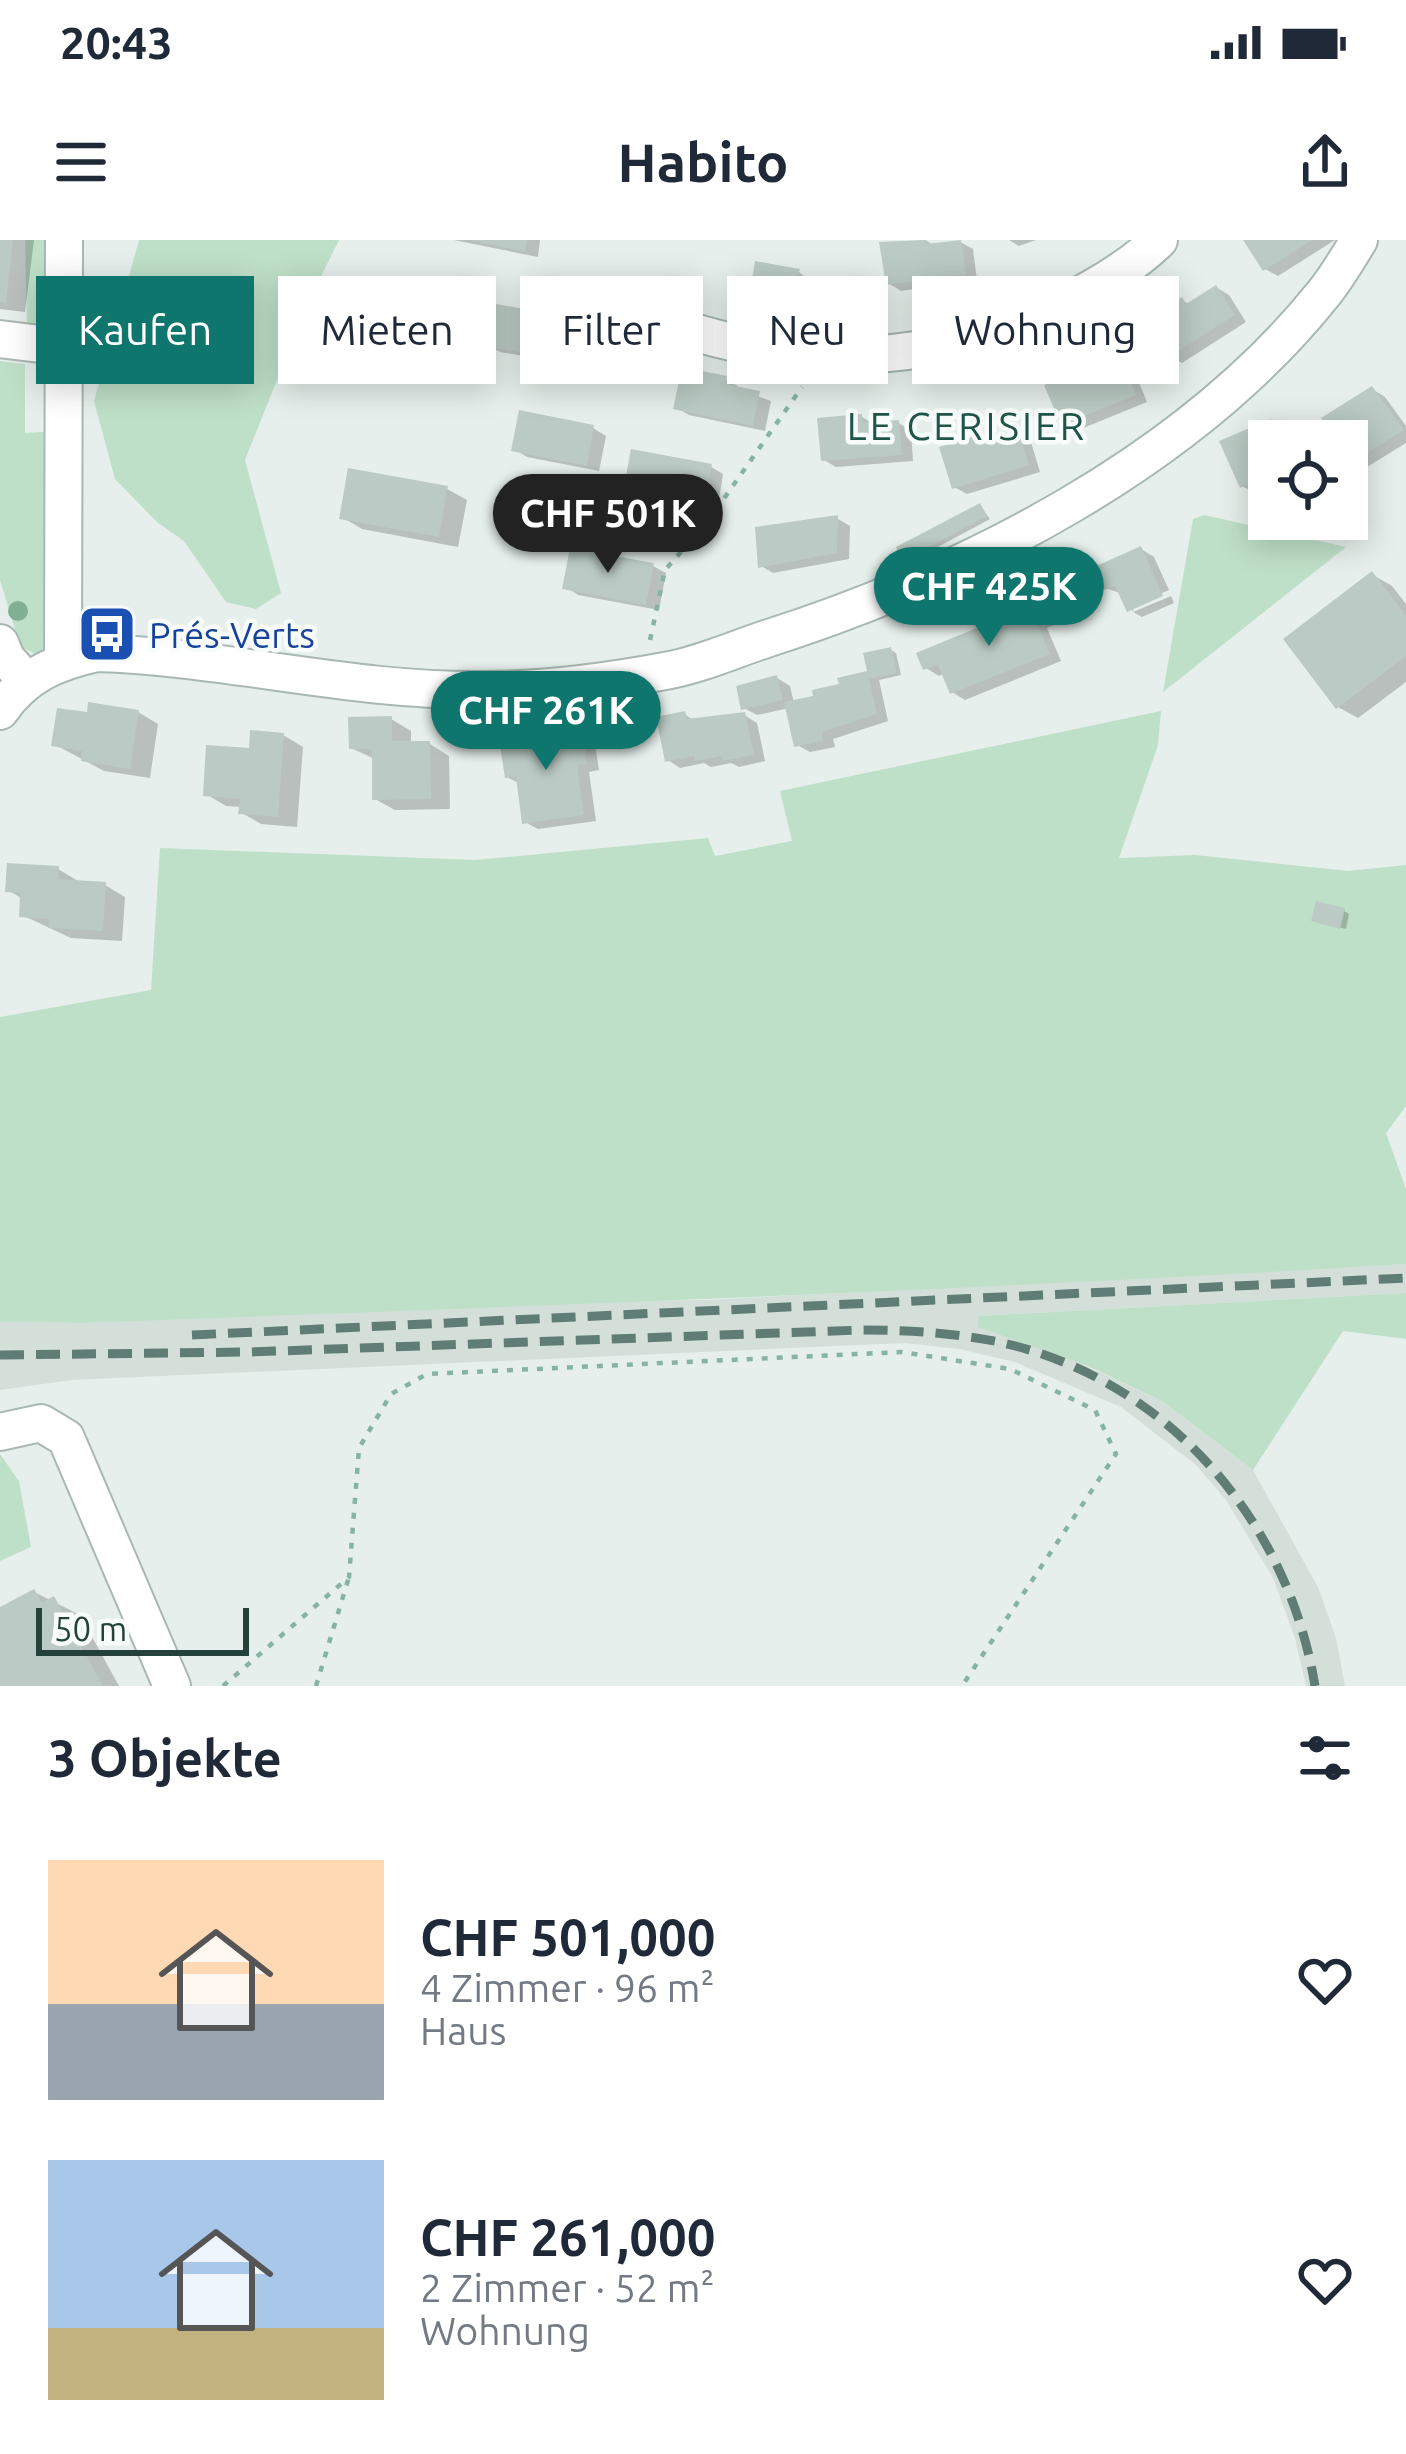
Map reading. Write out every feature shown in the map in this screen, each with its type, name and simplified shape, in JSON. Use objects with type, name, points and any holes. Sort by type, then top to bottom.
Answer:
[{"type":"street","points":[[64,240],[64,276]]},
{"type":"street","points":[[703,337],[757,350],[822,357],[938,348],[985,337],[1081,294],[1160,240]]},
{"type":"street","points":[[0,710],[26,680],[63,661],[97,653],[412,689],[576,685],[670,671],[874,602],[1112,482],[1247,375],[1325,292],[1359,240]]},
{"type":"street","points":[[0,338],[36,342]]},
{"type":"street","points":[[63,661],[65,384]]},
{"type":"street","points":[[0,643],[6,658],[26,680]]},
{"type":"street","points":[[0,1432],[41,1423],[66,1438],[172,1686]]},
{"type":"path","points":[[649,644],[665,570],[709,520],[804,384]]},
{"type":"path","points":[[316,1686],[349,1577],[359,1448],[391,1394],[427,1374],[902,1352],[1010,1370],[1095,1410],[1116,1454],[962,1686]]},
{"type":"path","points":[[223,1686],[349,1577]]},
{"type":"shaded area","points":[[1406,1264],[1406,1293],[978,1316],[1162,1401],[1253,1470],[1318,1587],[1336,1638],[1345,1686],[1306,1686],[1273,1578],[1226,1500],[1196,1465],[1121,1407],[1015,1362],[959,1349],[905,1343],[72,1380],[0,1390],[0,1322],[705,1300]]},
{"type":"green space","points":[[25,240],[55,240],[55,276],[36,276],[36,326],[27,326]]},
{"type":"green space","points":[[139,240],[339,240],[321,276],[278,276],[278,378],[245,460],[281,593],[256,609],[226,602],[184,541],[157,522],[115,479],[94,401],[99,384],[254,384],[254,276],[129,276]]},
{"type":"green space","points":[[0,361],[25,364],[25,433],[58,431],[50,630],[37,655],[20,646],[0,580]]},
{"type":"green space","points":[[1204,515],[1248,525],[1248,540],[1315,540],[1346,547],[1163,692],[1193,519]]},
{"type":"green space","points":[[1161,711],[1158,745],[1119,858],[1195,855],[1348,871],[1406,865],[1406,1106],[1386,1133],[1406,1189],[1406,1264],[744,1297],[83,1323],[0,1322],[0,1017],[151,990],[160,848],[475,860],[708,838],[715,856],[792,841],[780,791]]},
{"type":"green space","points":[[1406,1293],[1406,1339],[1343,1331],[1253,1470],[1162,1401],[1088,1366],[978,1327],[978,1316]]},
{"type":"green space","points":[[0,1454],[19,1481],[31,1547],[0,1561]]},
{"type":"building","points":[[0,240],[13,240],[6,303],[0,302]]},
{"type":"building","points":[[470,240],[527,240],[525,252]]},
{"type":"building","points":[[961,240],[966,274],[912,276],[912,281],[888,285],[879,242]]},
{"type":"building","points":[[1243,240],[1312,240],[1263,271]]},
{"type":"building","points":[[755,261],[800,269],[798,276],[753,276]]},
{"type":"building","points":[[1216,285],[1235,315],[1179,350],[1179,299],[1186,304]]},
{"type":"building","points":[[496,304],[520,308],[520,352],[496,348]]},
{"type":"building","points":[[703,371],[727,376],[725,384],[760,391],[753,426],[673,409],[678,384],[703,384]]},
{"type":"building","points":[[1131,384],[1136,395],[1061,425],[1044,385]]},
{"type":"building","points":[[1372,386],[1404,430],[1368,452],[1368,420],[1321,418]]},
{"type":"building","points":[[519,410],[594,425],[587,466],[511,451]]},
{"type":"building","points":[[862,414],[863,423],[899,420],[902,455],[821,461],[817,418]]},
{"type":"building","points":[[1248,429],[1248,484],[1240,488],[1219,441]]},
{"type":"building","points":[[1019,432],[1029,465],[952,489],[939,447],[982,434],[984,442]]},
{"type":"building","points":[[631,449],[712,464],[704,506],[623,492]]},
{"type":"building","points":[[348,468],[448,486],[439,537],[339,519]]},
{"type":"building","points":[[980,503],[987,516],[903,561],[896,547]]},
{"type":"building","points":[[838,515],[837,553],[758,568],[755,527]]},
{"type":"building","points":[[1141,546],[1163,596],[1127,612],[1115,586],[1104,590],[1094,567]]},
{"type":"building","points":[[570,548],[654,563],[646,605],[562,589]]},
{"type":"building","points":[[1372,571],[1406,615],[1406,656],[1336,709],[1283,639]]},
{"type":"building","points":[[1042,601],[1048,616],[1036,621],[1050,654],[950,694],[938,665],[923,670],[916,653]]},
{"type":"building","points":[[891,647],[897,673],[869,679],[877,714],[822,732],[823,741],[794,747],[784,702],[813,696],[812,690],[839,684],[837,678],[867,671],[863,653]]},
{"type":"building","points":[[777,675],[783,700],[741,710],[736,686]]},
{"type":"building","points":[[88,702],[139,710],[130,769],[81,761],[82,751],[51,746],[57,708],[87,712]]},
{"type":"building","points":[[685,711],[687,719],[745,712],[754,755],[723,761],[722,756],[695,761],[694,756],[665,762],[656,717]]},
{"type":"building","points":[[392,716],[392,741],[430,741],[431,799],[372,800],[372,749],[349,749],[348,717]]},
{"type":"building","points":[[582,727],[587,764],[577,766],[584,815],[522,824],[516,777],[505,778],[499,739]]},
{"type":"building","points":[[250,730],[284,733],[278,817],[238,814],[240,799],[203,796],[206,745],[249,748]]},
{"type":"building","points":[[7,863],[59,866],[58,879],[106,882],[103,931],[48,928],[49,919],[19,917],[20,893],[5,892]]},
{"type":"building","points":[[1316,901],[1345,908],[1340,929],[1311,921]]},
{"type":"building","points":[[34,1589],[42,1602],[54,1596],[103,1686],[0,1686],[0,1607]]},
{"type":"railway","points":[[192,1335],[1406,1278]]},
{"type":"railway","points":[[0,1355],[250,1352],[862,1330],[999,1342],[1060,1361],[1115,1388],[1166,1423],[1210,1466],[1247,1514],[1278,1567],[1301,1625],[1315,1686]]},
{"type":"place","name":"Prés-Verts","points":[[107,634]]},
{"type":"district","name":"LE CERISIER","points":[[967,425]]}]
